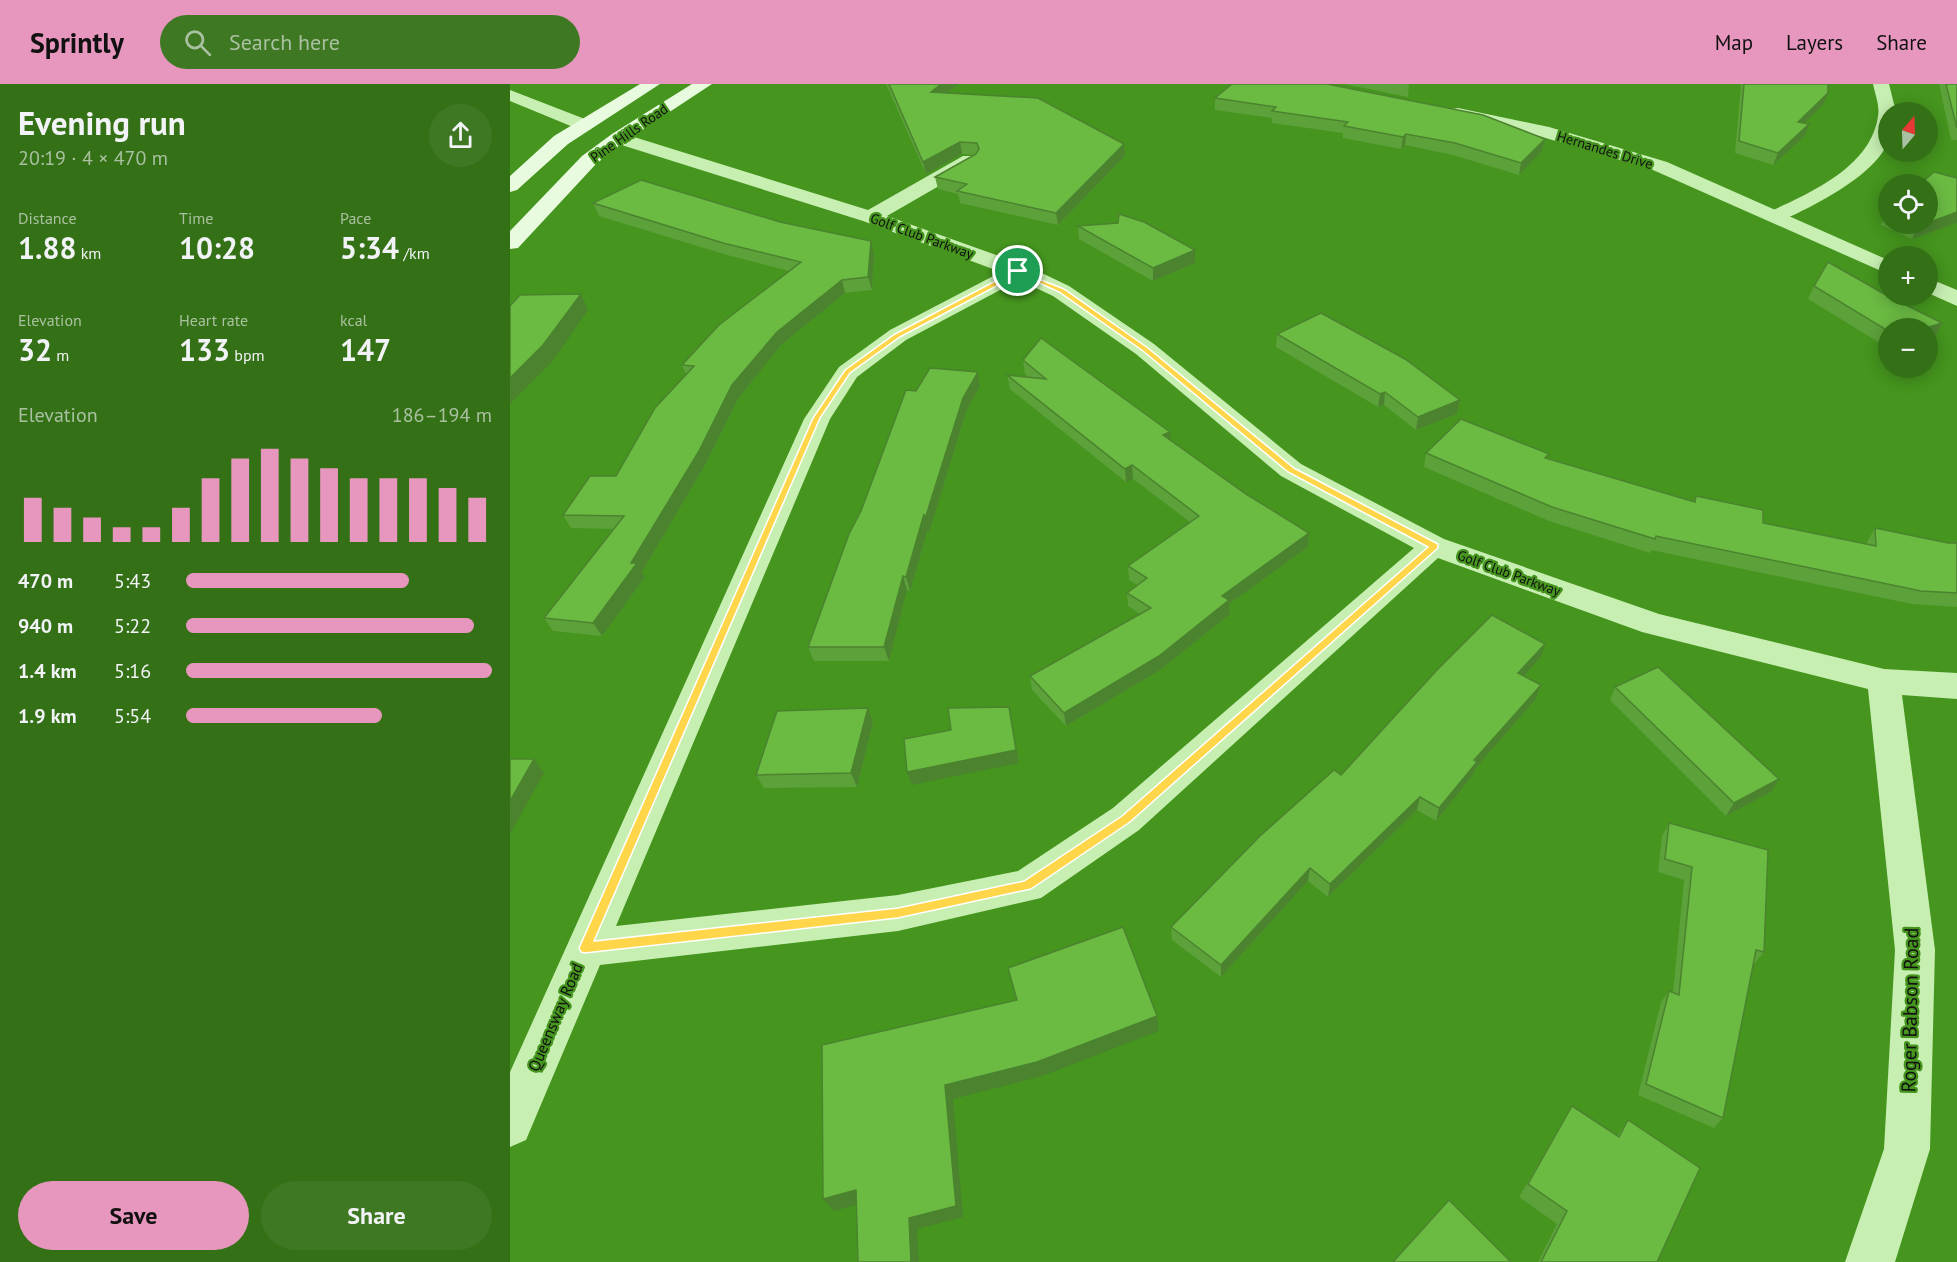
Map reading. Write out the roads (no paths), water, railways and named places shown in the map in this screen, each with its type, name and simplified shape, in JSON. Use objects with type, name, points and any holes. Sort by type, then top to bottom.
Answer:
[{"type":"main road","name":"Pine Hills Road","points":[[510,186],[561,140],[652,84]]},
{"type":"main road","name":"Pine Hills Road","points":[[510,243],[589,160],[618,138],[704,84]]},
{"type":"street","points":[[1776,216],[1820,195],[1864,162],[1883,135],[1887,116],[1881,84]]},
{"type":"street","points":[[510,95],[585,125]]},
{"type":"street","name":"Hernandes Drive","points":[[1443,110],[1543,131],[1660,166],[1878,262]]},
{"type":"street","name":"Golf Club Parkway","points":[[618,138],[870,217],[1018,271],[1061,291],[1145,349],[1291,470],[1434,546],[1653,624],[1884,681],[1957,686]]},
{"type":"street","points":[[870,217],[970,160]]},
{"type":"street","name":"Queensway Road","points":[[510,1124],[817,418],[848,372],[864,359],[898,335],[1018,271]]},
{"type":"street","points":[[1938,290],[1957,299]]},
{"type":"street","points":[[585,948],[898,913],[1027,886],[1126,819],[1434,546]]},
{"type":"street","name":"Roger Babson Road","points":[[1870,1262],[1907,1149],[1915,950],[1884,681]]}]
